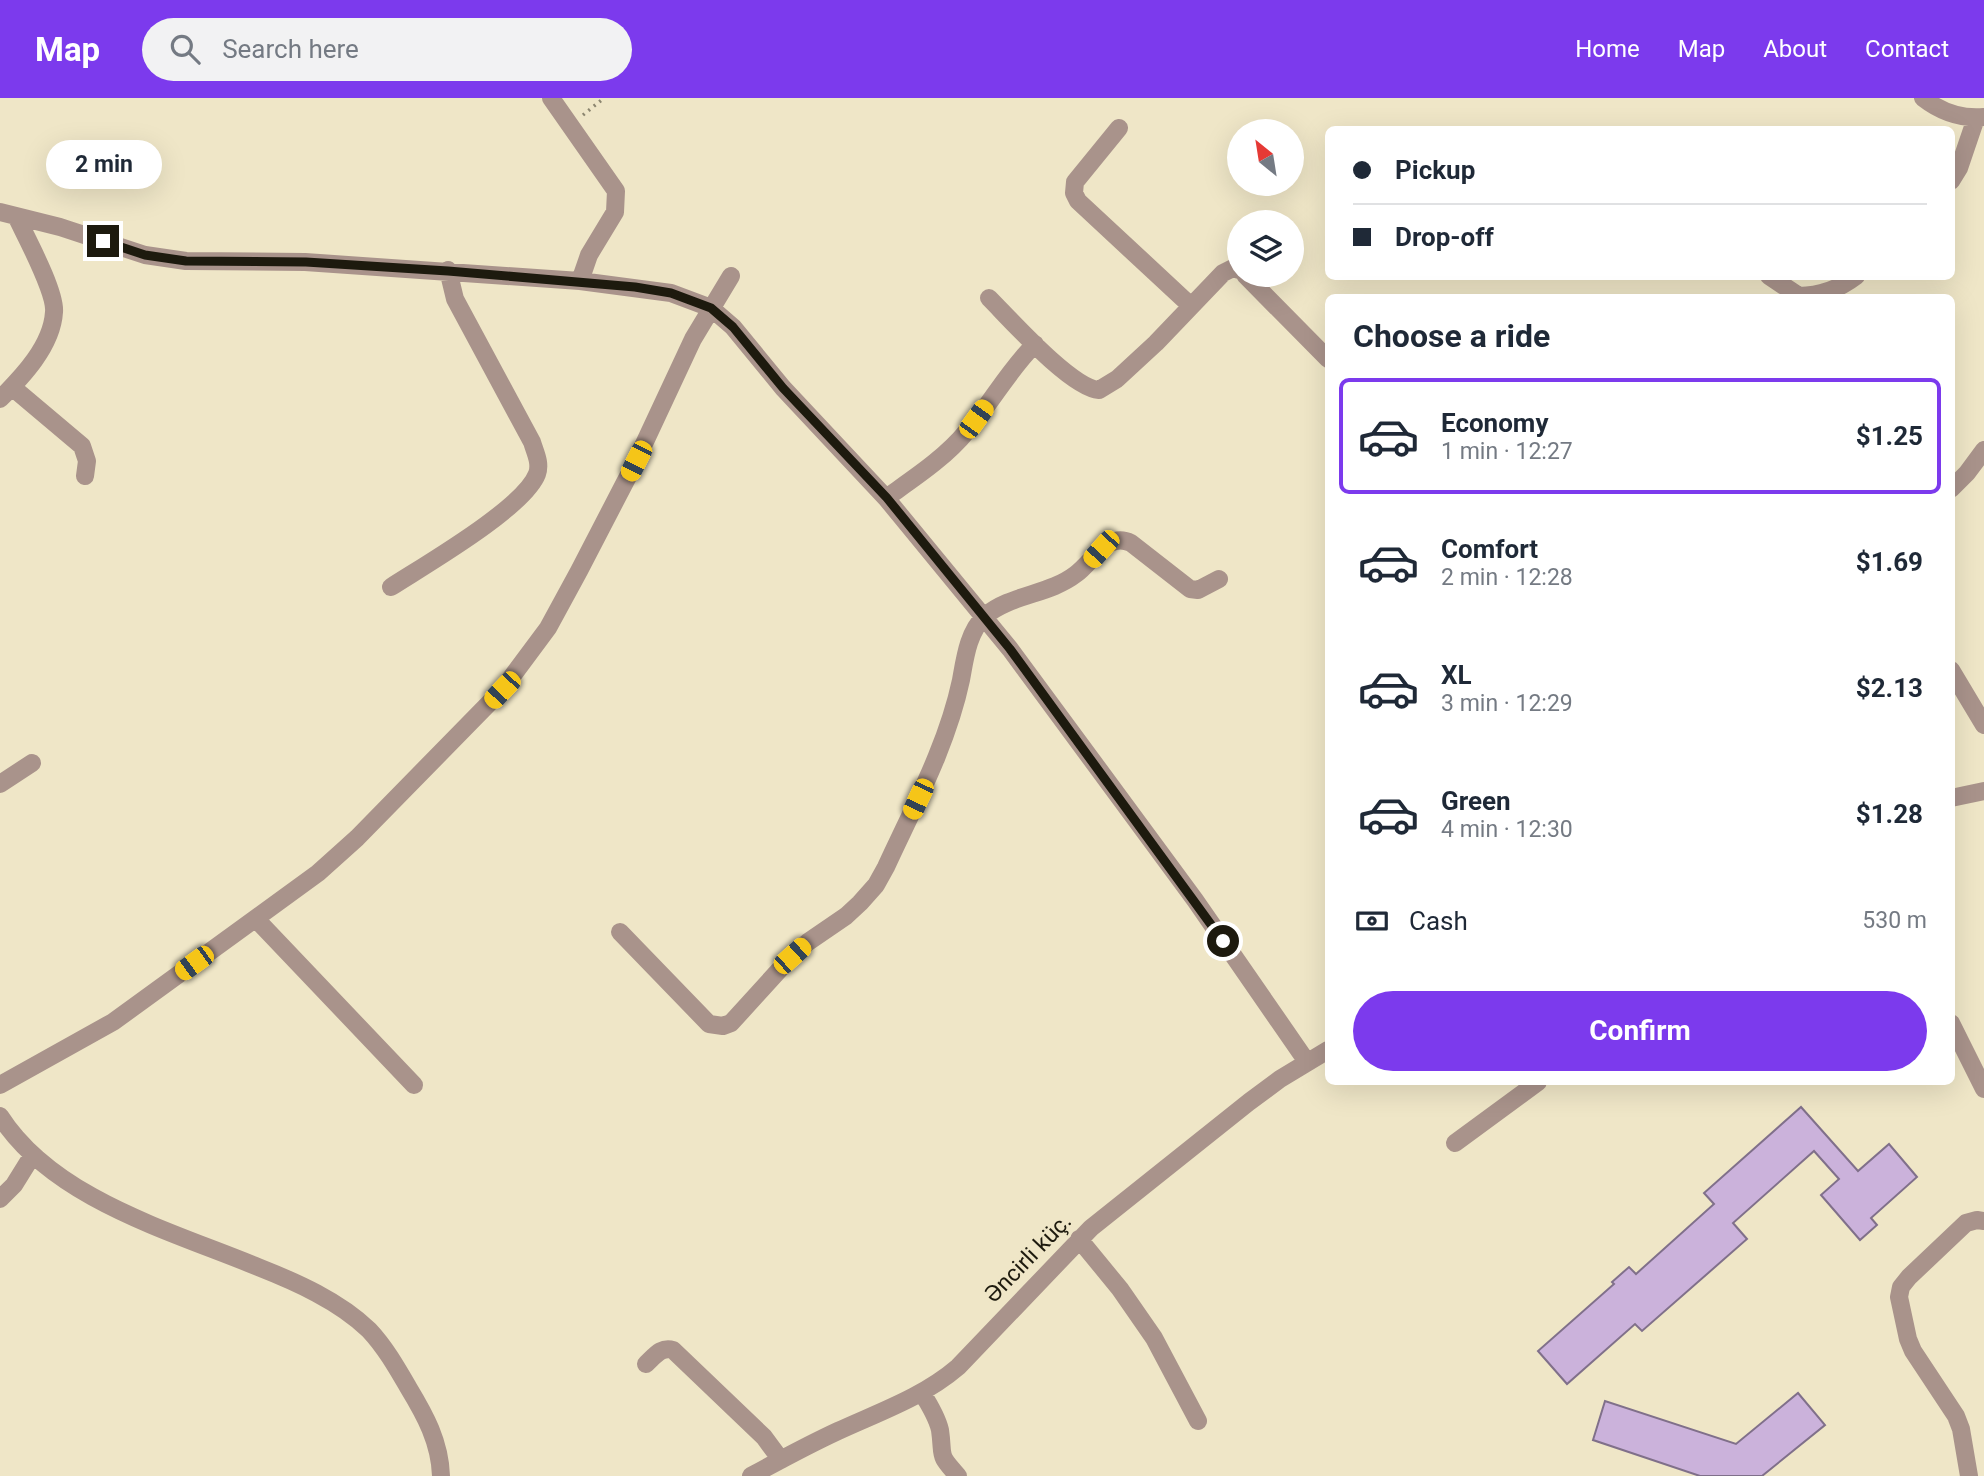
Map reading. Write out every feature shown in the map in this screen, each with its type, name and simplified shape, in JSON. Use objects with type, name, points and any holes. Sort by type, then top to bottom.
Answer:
[{"type":"street","points":[[551,98],[616,191],[615,212],[589,255],[580,281]]},
{"type":"street","points":[[1923,98],[1948,113],[1980,117],[1955,174]]},
{"type":"street","points":[[1119,128],[1075,182],[1074,193],[1077,201],[1191,306]]},
{"type":"street","points":[[8,214],[60,227],[145,255],[186,261],[306,262],[580,281],[671,293],[711,308],[733,327],[783,388],[887,498],[1017,658],[1179,879],[1307,1062]]},
{"type":"street","points":[[8,214],[51,290],[54,312],[48,336],[36,358],[6,393],[82,446],[87,461],[85,475]]},
{"type":"street","points":[[391,587],[502,513],[527,490],[538,472],[538,460],[532,442],[455,299],[448,271]]},
{"type":"street","points":[[989,298],[1035,344],[1085,387],[1099,390],[1117,379],[1227,271]]},
{"type":"street","points":[[0,1085],[113,1022],[318,873],[357,838],[502,690],[548,628],[636,461],[693,339],[730,276]]},
{"type":"street","points":[[1775,280],[1795,294]]},
{"type":"street","points":[[1815,294],[1850,286]]},
{"type":"street","points":[[1257,287],[1325,356]]},
{"type":"street","points":[[887,498],[922,472],[966,433],[1006,377],[1035,344]]},
{"type":"street","points":[[1955,485],[1984,450]]},
{"type":"street","points":[[620,932],[709,1024],[723,1026],[739,1016],[807,942],[846,916],[876,885],[887,867],[938,753],[957,699],[968,646],[984,617],[1011,601],[1070,579],[1101,549],[1116,540],[1124,539],[1131,543],[1190,589],[1198,590],[1219,579]]},
{"type":"street","points":[[1955,677],[1984,725]]},
{"type":"street","points":[[0,785],[32,763]]},
{"type":"street","points":[[1955,797],[1984,791]]},
{"type":"street","points":[[256,919],[414,1085]]},
{"type":"street","points":[[1955,1031],[1984,1089]]},
{"type":"street","name":"Əncirli küç.","points":[[751,1476],[823,1438],[922,1393],[958,1367],[1079,1239],[1249,1102],[1325,1052]]},
{"type":"street","points":[[1455,1143],[1534,1085]]},
{"type":"street","points":[[0,1116],[32,1156],[102,1203],[281,1276],[359,1322],[394,1364],[432,1430],[441,1476]]},
{"type":"street","points":[[0,1199],[14,1185],[32,1156]]},
{"type":"street","points":[[1969,1476],[1961,1429],[1956,1416],[1913,1351],[1899,1297],[1900,1287],[1909,1277],[1966,1223],[1984,1221]]},
{"type":"street","points":[[1079,1239],[1120,1289],[1154,1338],[1198,1421]]},
{"type":"street","points":[[646,1364],[662,1350],[673,1350],[764,1437],[781,1460]]},
{"type":"street","points":[[922,1393],[940,1429],[940,1451],[944,1461],[958,1476]]},
{"type":"path","points":[[570,125],[604,98]]},
{"type":"building","points":[[1801,1107],[1858,1171],[1889,1144],[1917,1177],[1871,1218],[1877,1225],[1860,1240],[1821,1195],[1839,1179],[1814,1151],[1733,1223],[1747,1239],[1642,1331],[1635,1324],[1567,1384],[1538,1351],[1614,1284],[1612,1282],[1629,1267],[1636,1274],[1714,1204],[1704,1193]]},
{"type":"building","points":[[1798,1393],[1825,1425],[1762,1476],[1700,1476],[1593,1440],[1605,1401],[1736,1444]]},
{"type":"route","points":[[103,241],[145,255],[186,261],[306,262],[635,287],[671,293],[711,308],[725,318],[783,388],[887,498],[1010,649],[1223,941]]}]
